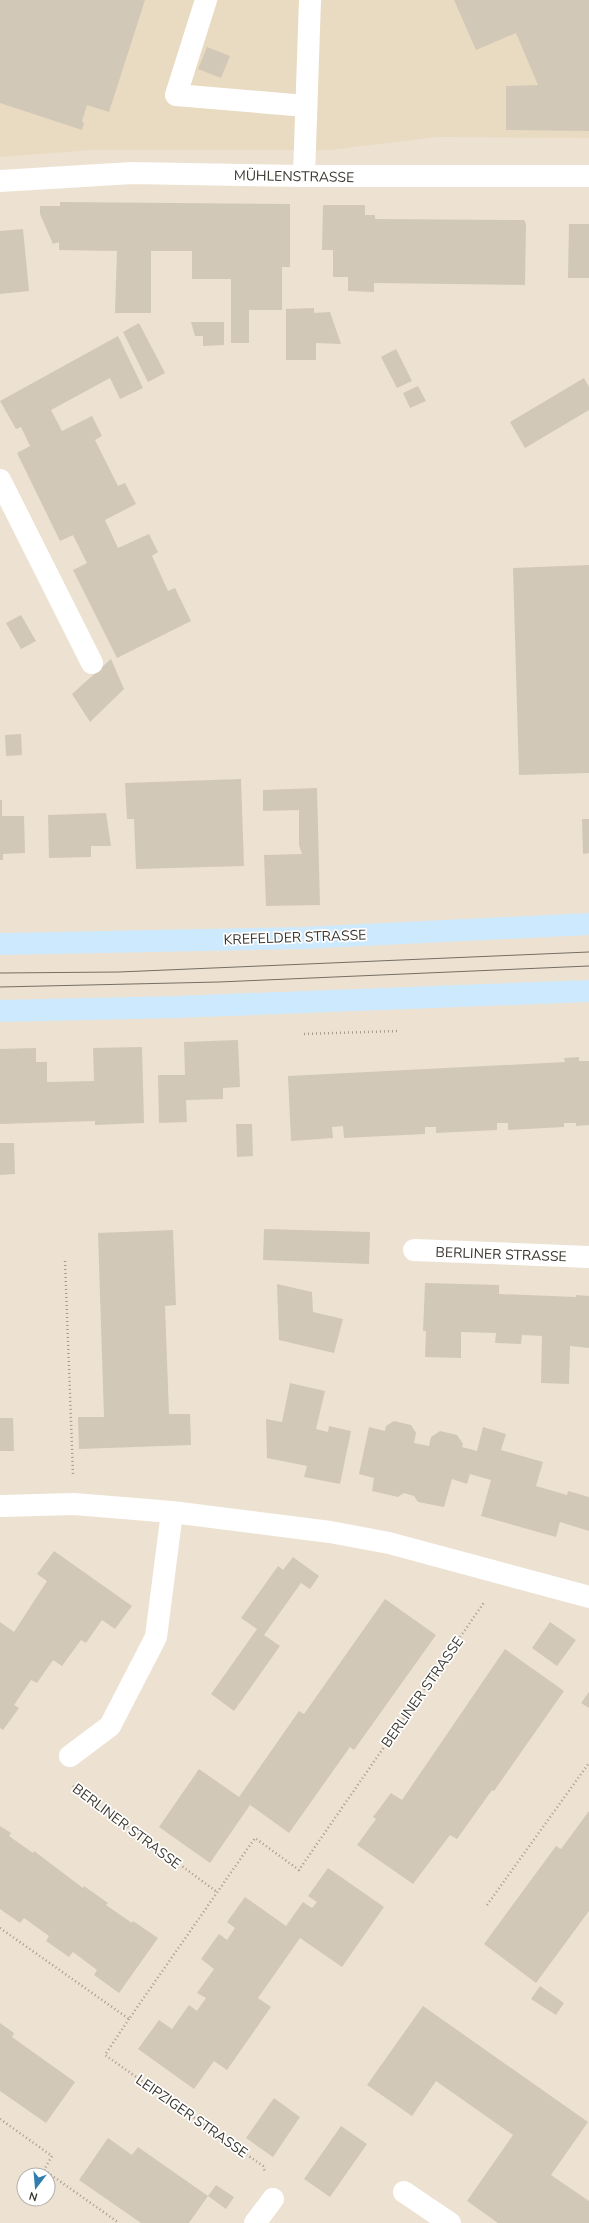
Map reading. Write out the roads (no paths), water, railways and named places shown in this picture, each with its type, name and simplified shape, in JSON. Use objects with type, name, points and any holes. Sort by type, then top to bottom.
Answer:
[{"type":"main road","name":"KREFELDER STRASSE","points":[[0,944],[302,938],[589,924]]},
{"type":"main road","points":[[0,1011],[175,1007],[589,991]]},
{"type":"street","points":[[206,0],[176,95],[306,106]]},
{"type":"street","points":[[304,176],[310,0]]},
{"type":"street","name":"MÜHLENSTRASSE","points":[[0,181],[132,173],[304,176],[589,176]]},
{"type":"street","points":[[0,480],[92,663]]},
{"type":"street","name":"BERLINER STRASSE","points":[[414,1250],[589,1257]]},
{"type":"street","points":[[0,1506],[74,1504],[172,1512],[330,1532],[389,1543],[505,1573],[589,1597]]},
{"type":"street","points":[[70,1756],[110,1726],[156,1637],[172,1512]]},
{"type":"street","points":[[404,2192],[450,2223]]},
{"type":"street","points":[[255,2223],[273,2199]]},
{"type":"tram line","points":[[0,973],[119,972],[589,952]]},
{"type":"tram line","points":[[0,987],[219,982],[589,966]]}]
